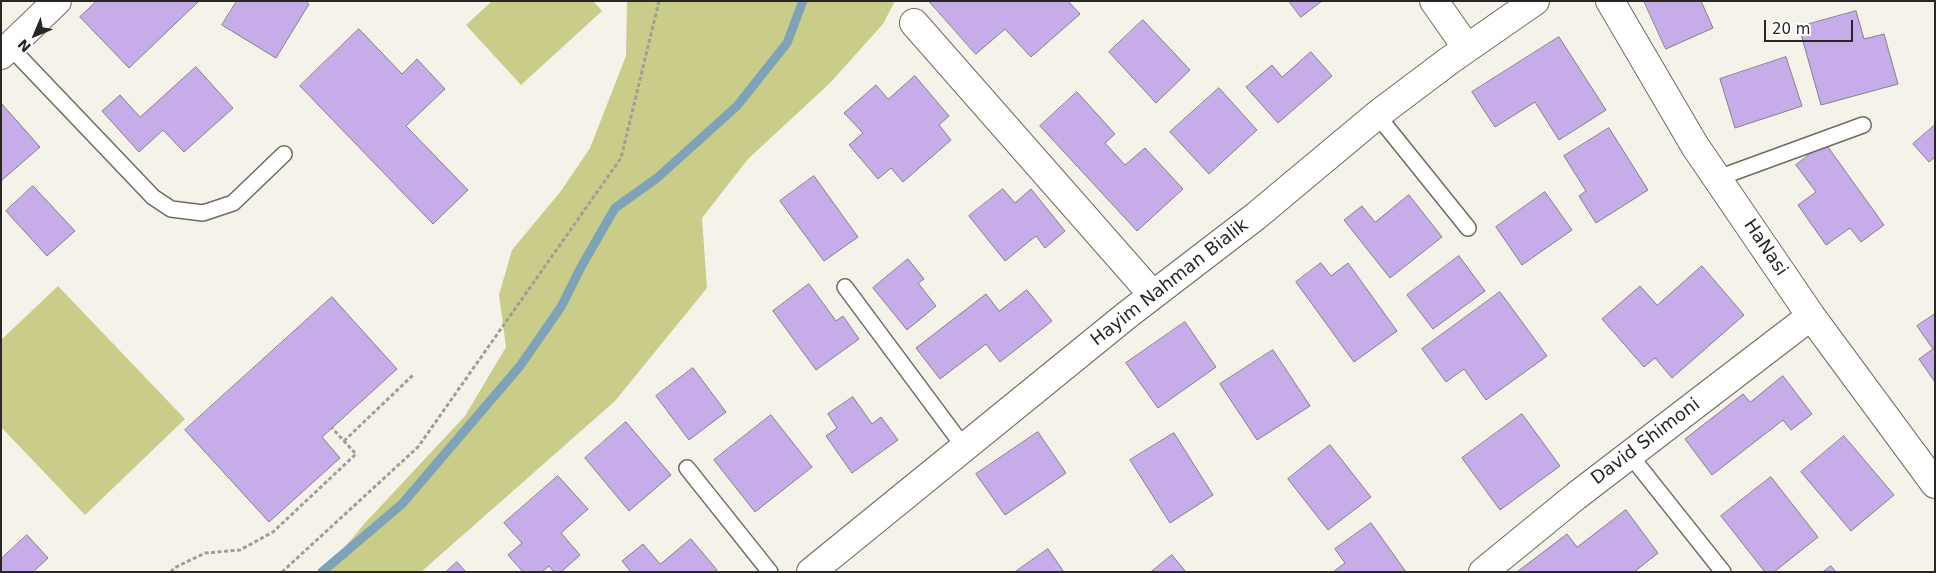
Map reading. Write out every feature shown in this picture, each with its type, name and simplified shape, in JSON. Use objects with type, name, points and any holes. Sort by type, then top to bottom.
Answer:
[{"type":"street","points":[[6,51],[57,1]]},
{"type":"street","points":[[1434,1],[1467,48]]},
{"type":"street","name":"Hayim Nahman Bialik","points":[[811,572],[1153,295],[1256,216],[1377,115],[1467,48],[1535,1]]},
{"type":"street","name":"HaNasi","points":[[1610,1],[1695,146],[1811,316],[1935,484]]},
{"type":"street","points":[[914,23],[1153,295]]},
{"type":"street","name":"David Shimoni","points":[[1484,572],[1576,496],[1811,316]]},
{"type":"lane","points":[[6,51],[152,198],[171,209],[203,212],[233,203],[284,154]]},
{"type":"lane","points":[[1377,115],[1468,228]]},
{"type":"lane","points":[[1718,178],[1863,125]]},
{"type":"lane","points":[[844,287],[964,447]]},
{"type":"lane","points":[[1630,455],[1724,572]]},
{"type":"lane","points":[[687,468],[770,572]]},
{"type":"path","points":[[282,572],[418,447],[621,158],[659,1]]},
{"type":"path","points":[[344,441],[412,375]]},
{"type":"path","points":[[171,572],[174,568],[205,553],[240,550],[273,532],[356,454],[332,428]]},
{"type":"green space","points":[[492,1],[593,1],[602,11],[521,85],[466,25]]},
{"type":"green space","points":[[627,1],[895,1],[883,24],[830,83],[748,159],[702,218],[707,288],[615,401],[421,572],[324,572],[365,523],[465,416],[506,347],[499,295],[512,250],[561,191],[590,148],[626,56]]},
{"type":"green space","points":[[58,286],[185,419],[85,515],[1,427],[1,340]]},
{"type":"building","points":[[97,1],[199,1],[129,68],[80,17]]},
{"type":"building","points":[[237,1],[305,1],[309,4],[276,58],[222,25]]},
{"type":"building","points":[[929,1],[1068,1],[1080,14],[1031,57],[1005,29],[976,54]]},
{"type":"building","points":[[1289,1],[1322,1],[1301,17]]},
{"type":"building","points":[[1644,1],[1701,1],[1713,28],[1666,49]]},
{"type":"building","points":[[1856,11],[1864,39],[1884,34],[1898,84],[1821,105],[1799,27]]},
{"type":"building","points":[[1143,20],[1190,70],[1156,103],[1109,52]]},
{"type":"building","points":[[359,29],[402,74],[417,59],[445,89],[406,126],[468,190],[433,224],[300,86]]},
{"type":"building","points":[[1559,37],[1606,110],[1559,140],[1535,102],[1495,127],[1472,92]]},
{"type":"building","points":[[1311,52],[1332,76],[1278,123],[1246,87],[1272,65],[1282,77]]},
{"type":"building","points":[[1786,57],[1802,106],[1735,128],[1720,79]]},
{"type":"building","points":[[196,67],[233,108],[184,152],[163,130],[139,152],[102,111],[120,95],[140,117]]},
{"type":"building","points":[[915,76],[949,116],[939,125],[951,140],[903,182],[891,168],[878,179],[849,145],[863,133],[844,113],[876,85],[888,99]]},
{"type":"building","points":[[1219,88],[1257,130],[1209,174],[1170,132]]},
{"type":"building","points":[[1077,92],[1115,134],[1105,143],[1125,165],[1145,148],[1183,189],[1137,231],[1040,126]]},
{"type":"building","points":[[1,103],[40,147],[1,181]]},
{"type":"building","points":[[1935,125],[1935,157],[1929,162],[1913,144]]},
{"type":"building","points":[[1609,128],[1648,190],[1596,223],[1579,196],[1586,191],[1564,156]]},
{"type":"building","points":[[1825,143],[1884,225],[1861,242],[1850,228],[1826,245],[1798,205],[1816,192],[1796,165]]},
{"type":"building","points":[[814,176],[858,237],[824,261],[780,201]]},
{"type":"building","points":[[33,186],[75,231],[47,256],[6,211]]},
{"type":"building","points":[[1003,189],[1015,203],[1031,189],[1065,231],[1045,248],[1036,236],[1005,261],[969,216]]},
{"type":"building","points":[[1545,192],[1572,230],[1522,265],[1496,227]]},
{"type":"building","points":[[1409,195],[1442,237],[1390,278],[1344,220],[1362,206],[1375,222]]},
{"type":"building","points":[[1459,256],[1485,291],[1433,329],[1407,295]]},
{"type":"building","points":[[908,259],[924,279],[918,283],[936,306],[907,330],[873,288]]},
{"type":"building","points":[[1321,263],[1331,276],[1348,263],[1397,331],[1354,362],[1296,282]]},
{"type":"building","points":[[1702,266],[1744,315],[1672,378],[1655,358],[1644,367],[1602,319],[1640,286],[1657,305]]},
{"type":"building","points":[[809,284],[836,321],[843,316],[859,339],[816,370],[773,311]]},
{"type":"building","points":[[1027,290],[1052,321],[1000,362],[986,344],[940,379],[916,348],[986,294],[999,311]]},
{"type":"building","points":[[1500,292],[1547,356],[1486,400],[1464,369],[1446,382],[1422,349]]},
{"type":"building","points":[[332,297],[397,369],[322,437],[340,458],[269,522],[185,430]]},
{"type":"building","points":[[1935,314],[1935,382],[1919,359],[1933,349],[1917,326]]},
{"type":"building","points":[[1185,322],[1216,367],[1158,408],[1126,363]]},
{"type":"building","points":[[1273,350],[1310,406],[1257,440],[1220,384]]},
{"type":"building","points":[[693,368],[726,412],[689,440],[656,396]]},
{"type":"building","points":[[1783,376],[1812,414],[1791,430],[1783,420],[1712,475],[1685,439],[1743,394],[1750,402]]},
{"type":"building","points":[[853,397],[872,424],[881,417],[898,440],[852,473],[826,436],[837,428],[828,414]]},
{"type":"building","points":[[1522,414],[1560,466],[1500,510],[1462,458]]},
{"type":"building","points":[[771,415],[812,467],[755,512],[714,460]]},
{"type":"building","points":[[626,422],[671,475],[629,511],[585,458]]},
{"type":"building","points":[[1038,432],[1066,473],[1005,515],[976,474]]},
{"type":"building","points":[[1174,433],[1213,495],[1170,523],[1130,460]]},
{"type":"building","points":[[1844,436],[1894,495],[1851,531],[1801,472]]},
{"type":"building","points":[[1330,445],[1371,497],[1328,530],[1288,479]]},
{"type":"building","points":[[558,476],[588,509],[561,533],[580,555],[561,572],[554,572],[549,566],[542,572],[523,572],[508,555],[522,543],[504,523]]},
{"type":"building","points":[[1771,477],[1818,537],[1774,572],[1765,572],[1721,516]]},
{"type":"building","points":[[1626,510],[1658,553],[1634,572],[1517,572],[1567,534],[1577,547]]},
{"type":"building","points":[[1371,523],[1406,572],[1333,572],[1345,563],[1335,549]]},
{"type":"building","points":[[27,535],[48,558],[33,572],[1,572],[1,559]]},
{"type":"building","points":[[691,539],[717,570],[715,572],[631,572],[622,561],[643,544],[660,564]]},
{"type":"building","points":[[1048,549],[1064,572],[1015,572]]},
{"type":"building","points":[[1172,555],[1186,572],[1151,572]]},
{"type":"building","points":[[457,562],[466,572],[446,572]]},
{"type":"building","points":[[1831,566],[1836,572],[1823,572]]},
{"type":"waterway","points":[[322,572],[402,504],[520,366],[561,307],[581,267],[615,208],[657,178],[737,106],[787,43],[803,1]]}]
